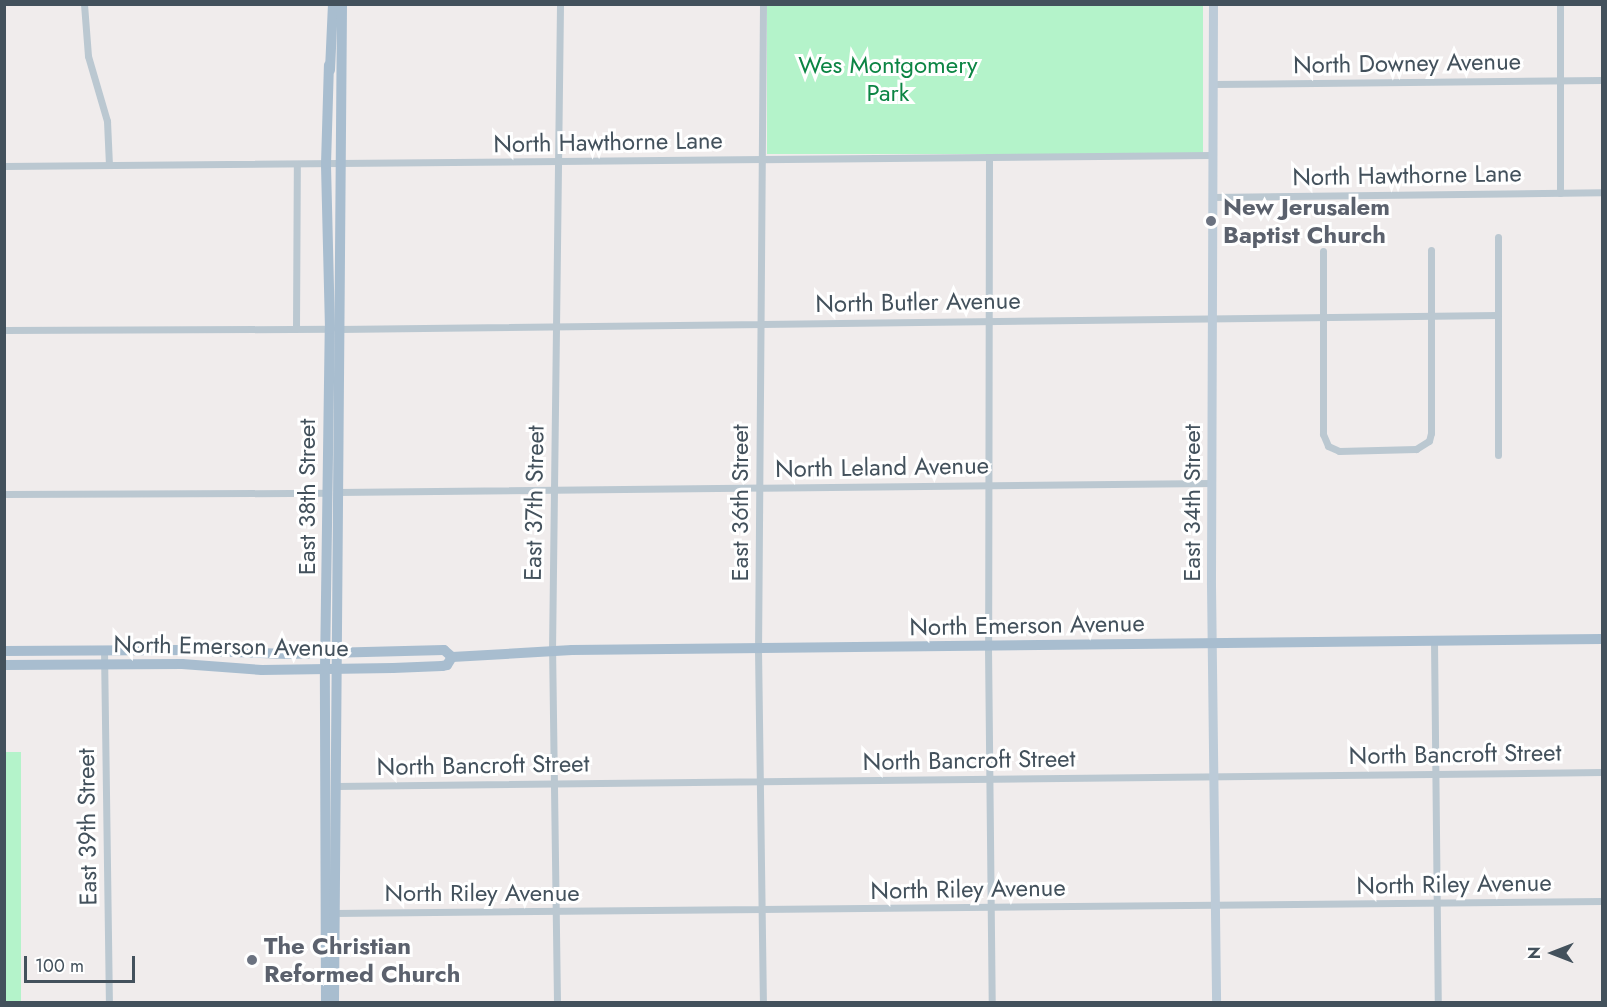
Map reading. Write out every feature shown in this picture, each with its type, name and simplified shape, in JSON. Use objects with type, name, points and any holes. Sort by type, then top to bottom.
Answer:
[{"type":"main road","name":"East 38th Street","points":[[333,4],[326,164],[334,329]]},
{"type":"main road","name":"East 38th Street","points":[[326,1002],[334,329],[341,164],[342,4]]},
{"type":"main road","name":"East 34th Street","points":[[1213,4],[1211,483],[1216,1002]]},
{"type":"main road","name":"North Emerson Avenue","points":[[4,651],[331,653],[444,650],[452,657],[552,651],[1602,639]]},
{"type":"main road","name":"North Emerson Avenue","points":[[4,665],[104,664],[331,669],[442,666],[447,665],[452,657]]},
{"type":"main road","name":"East 38th Street","points":[[331,669],[336,786],[334,1002]]},
{"type":"street","points":[[84,4],[88,56],[107,121],[109,165]]},
{"type":"street","name":"East 37th Street","points":[[557,1002],[556,784],[552,651],[560,4]]},
{"type":"street","name":"East 36th Street","points":[[763,4],[758,650],[763,1002]]},
{"type":"street","points":[[1560,4],[1560,193]]},
{"type":"street","name":"North Downey Avenue","points":[[1213,84],[1602,80]]},
{"type":"street","name":"North Hawthorne Lane","points":[[4,166],[1212,155]]},
{"type":"street","points":[[989,157],[988,647],[992,1002]]},
{"type":"street","points":[[297,164],[297,328]]},
{"type":"street","name":"North Hawthorne Lane","points":[[1212,197],[1602,192]]},
{"type":"street","points":[[1498,237],[1498,455]]},
{"type":"street","points":[[1323,251],[1323,434],[1327,444],[1339,451],[1416,450],[1425,445],[1431,434],[1431,250]]},
{"type":"street","name":"North Butler Avenue","points":[[4,330],[334,329],[1498,315]]},
{"type":"street","name":"North Leland Avenue","points":[[4,494],[332,493],[1211,483]]},
{"type":"street","points":[[1434,641],[1438,1002]]},
{"type":"street","name":"East 39th Street","points":[[104,650],[109,1002]]},
{"type":"street","name":"North Bancroft Street","points":[[336,786],[1602,772]]},
{"type":"street","name":"North Riley Avenue","points":[[334,913],[556,913],[1602,901]]},
{"type":"green space","name":"Wes Montgomery Park","points":[[767,5],[1203,5],[1203,154],[767,154]]},
{"type":"green space","points":[[5,752],[21,752],[21,1002],[5,1002]]},
{"type":"place","name":"New Jerusalem Baptist Church","points":[[1211,221]]},
{"type":"place","name":"The Christian Reformed Church","points":[[252,960]]}]
